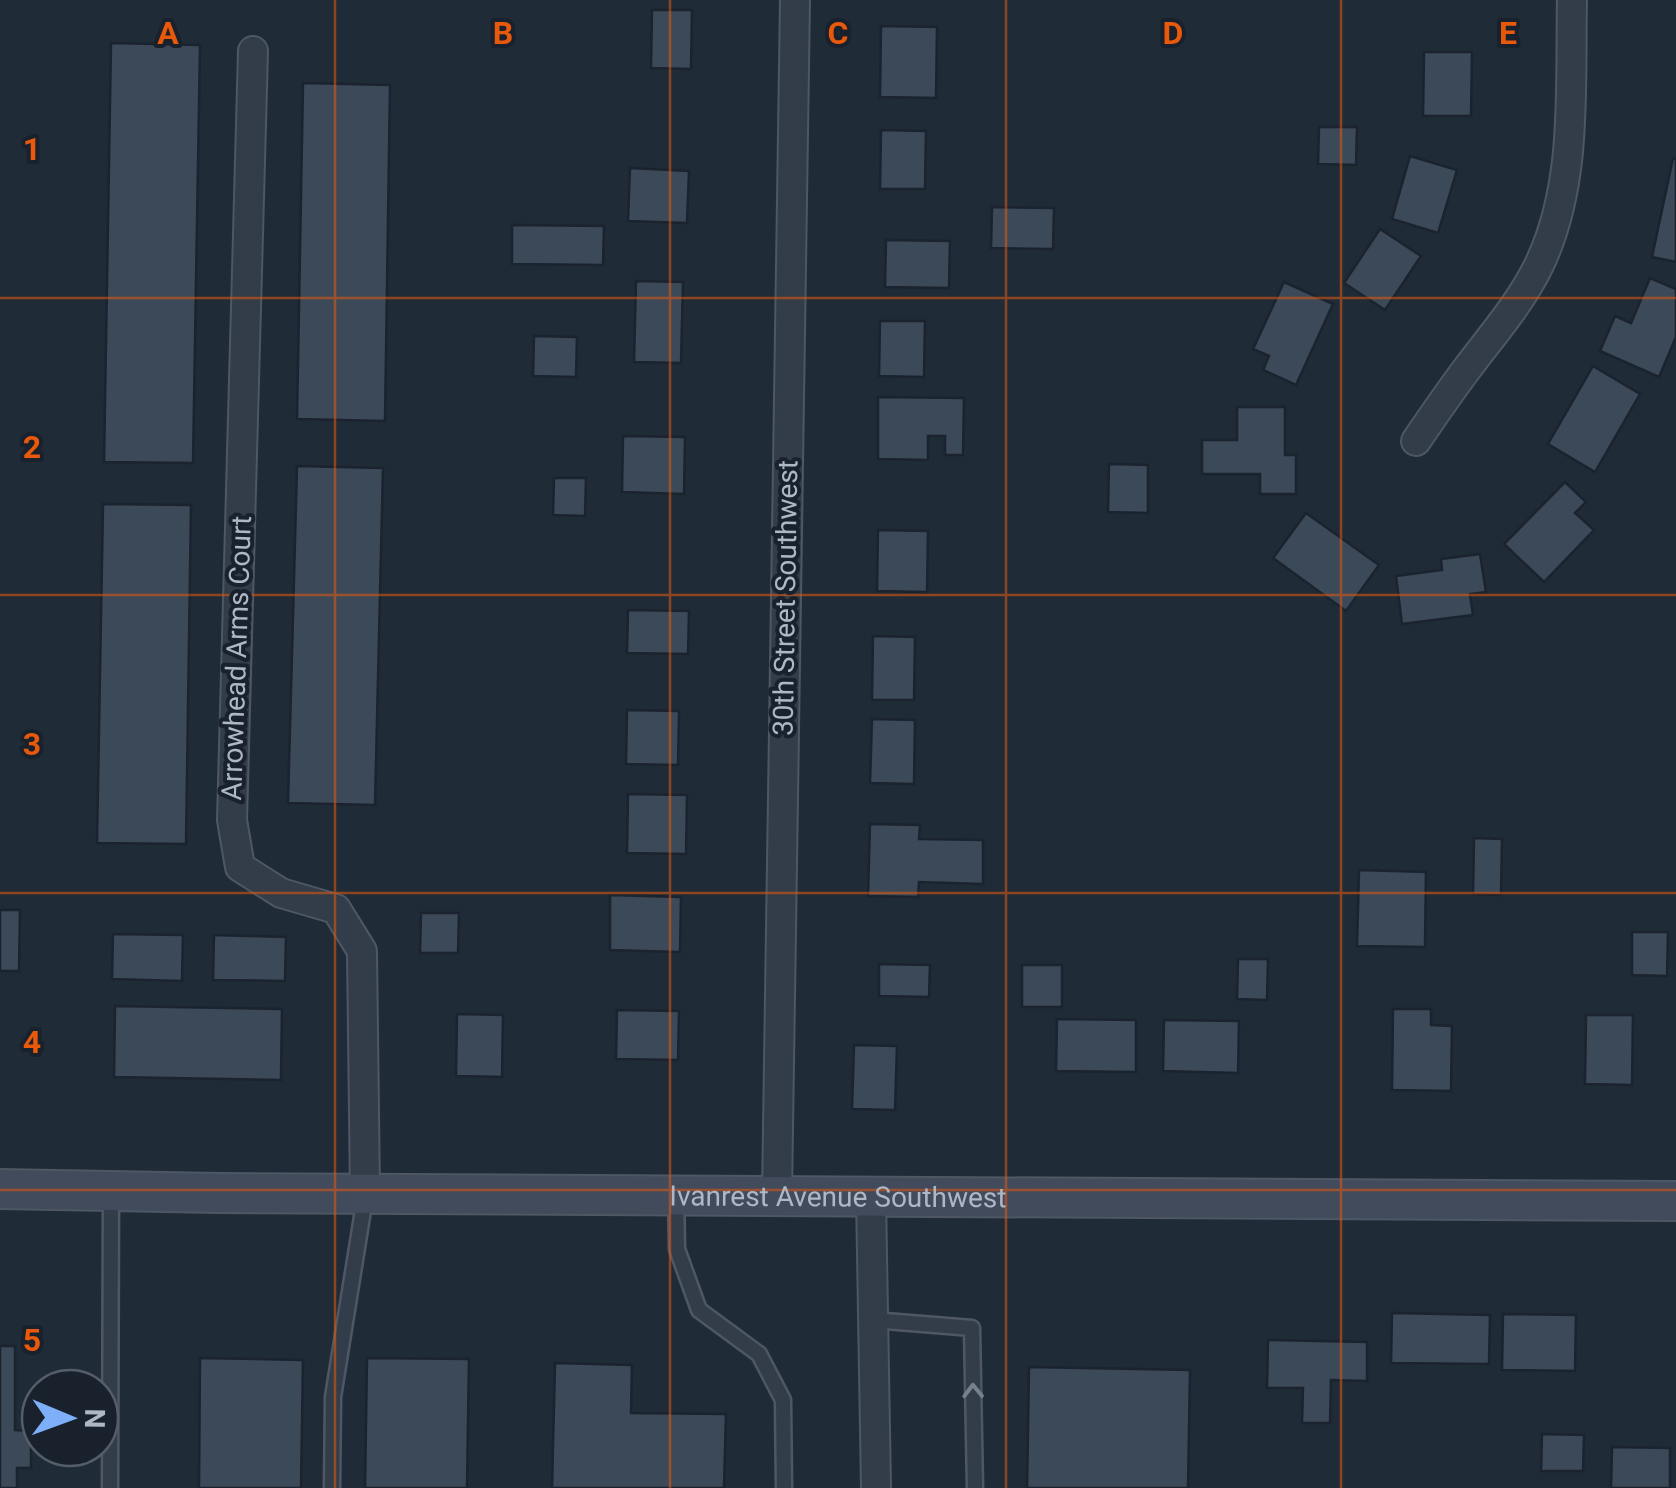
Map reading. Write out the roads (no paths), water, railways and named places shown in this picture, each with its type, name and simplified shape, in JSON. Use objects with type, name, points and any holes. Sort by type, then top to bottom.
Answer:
[{"type":"street","name":"30th Street Southwest","points":[[777,1195],[795,0]]},
{"type":"street","points":[[1416,440],[1515,306],[1539,265],[1554,227],[1569,144],[1572,0]]},
{"type":"street","name":"Arrowhead Arms Court","points":[[254,51],[232,820],[240,867],[281,893],[336,909],[362,951],[365,1193]]},
{"type":"street","name":"Ivanrest Avenue Southwest","points":[[0,1189],[1676,1201]]},
{"type":"street","points":[[871,1196],[876,1488]]},
{"type":"lane","points":[[110,1488],[112,1191]]},
{"type":"lane","points":[[332,1488],[333,1397],[365,1193]]},
{"type":"lane","points":[[676,1195],[677,1249],[699,1310],[759,1354],[783,1400],[784,1488]]},
{"type":"lane","points":[[873,1320],[972,1328],[974,1488]]}]
